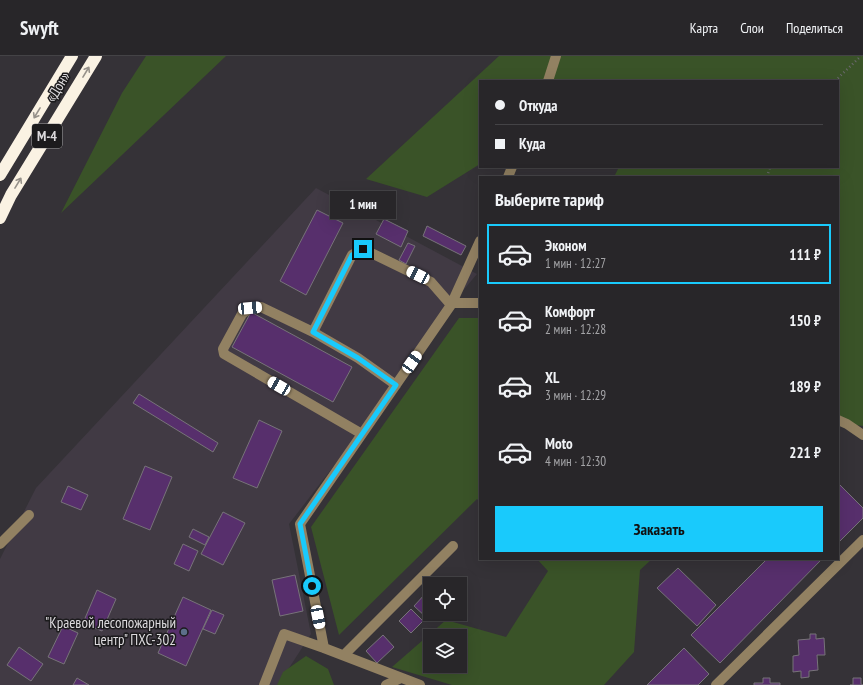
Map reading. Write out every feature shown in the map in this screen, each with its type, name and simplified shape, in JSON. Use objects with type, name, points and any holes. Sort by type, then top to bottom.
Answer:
[{"type":"highway","name":"«Дон»","points":[[0,175],[72,56]]},
{"type":"highway","name":"«Дон»","points":[[0,218],[11,195],[96,56]]},
{"type":"street","points":[[548,80],[556,56]]},
{"type":"street","points":[[324,648],[300,524],[452,304],[479,243]]},
{"type":"street","points":[[313,332],[352,255],[363,249],[431,282],[452,304],[479,303]]},
{"type":"street","points":[[362,434],[224,354],[223,349],[242,314],[250,308],[261,307],[313,332],[358,358],[396,385]]},
{"type":"street","points":[[839,420],[863,435]]},
{"type":"street","points":[[0,544],[29,515]]},
{"type":"street","points":[[716,685],[863,540]]},
{"type":"street","points":[[344,655],[453,546]]},
{"type":"street","points":[[264,685],[284,634],[344,655],[420,685]]},
{"type":"street","points":[[386,685],[401,678]]},
{"type":"path","points":[[836,80],[862,56]]},
{"type":"shaded area","points":[[316,188],[477,274],[451,305],[396,385],[289,524],[311,634],[278,685],[0,685],[0,559],[36,488]]},
{"type":"green space","points":[[146,56],[226,56],[61,213],[122,93]]},
{"type":"green space","points":[[499,56],[863,56],[863,426],[847,424],[839,420],[839,176],[614,176],[618,168],[839,168],[839,80],[479,80],[479,165],[427,197],[366,179]]},
{"type":"green space","points":[[459,318],[479,318],[479,501],[477,499],[339,635],[311,527]]},
{"type":"green space","points":[[538,560],[651,560],[640,570],[634,652],[604,685],[452,685],[392,667],[423,640],[423,673],[467,673],[467,629],[436,629],[445,621],[506,637],[548,571]]},
{"type":"green space","points":[[306,656],[328,669],[334,685],[277,685],[283,672]]},
{"type":"building","points":[[317,210],[343,223],[306,295],[280,281]]},
{"type":"building","points":[[384,219],[408,231],[401,247],[376,234]]},
{"type":"building","points":[[427,226],[466,246],[461,255],[423,236]]},
{"type":"building","points":[[408,243],[415,246],[406,264],[399,260]]},
{"type":"building","points":[[251,312],[352,367],[333,402],[232,347]]},
{"type":"building","points":[[139,394],[218,443],[213,452],[133,403]]},
{"type":"building","points":[[259,420],[282,431],[257,488],[233,478]]},
{"type":"building","points":[[145,466],[172,477],[150,530],[123,519]]},
{"type":"building","points":[[840,485],[863,508],[863,518],[839,542]]},
{"type":"building","points":[[68,486],[88,495],[81,510],[61,502]]},
{"type":"building","points":[[223,512],[245,523],[223,565],[201,554]]},
{"type":"building","points":[[193,529],[209,537],[205,545],[189,537]]},
{"type":"building","points":[[183,544],[198,551],[189,571],[174,564]]},
{"type":"building","points":[[766,560],[821,560],[720,663],[691,635]]},
{"type":"building","points":[[678,568],[716,605],[697,626],[657,588]]},
{"type":"building","points":[[295,575],[303,611],[280,616],[272,580]]},
{"type":"building","points":[[97,590],[116,599],[102,631],[83,623]]},
{"type":"building","points":[[423,596],[423,614],[414,606]]},
{"type":"building","name":"\"Краевой лесопожарный центр\" ПХС-302","points":[[183,597],[211,610],[186,666],[158,653]]},
{"type":"building","points":[[411,609],[423,621],[411,633],[399,621]]},
{"type":"building","points":[[212,610],[224,615],[215,634],[203,629]]},
{"type":"building","points":[[63,626],[78,633],[64,664],[48,657]]},
{"type":"building","points":[[810,634],[816,634],[816,639],[824,638],[825,655],[817,655],[818,670],[809,671],[809,677],[801,678],[801,671],[793,672],[793,656],[799,655],[798,640],[810,639]]},
{"type":"building","points":[[383,635],[394,647],[377,663],[366,651]]},
{"type":"building","points":[[19,647],[43,664],[31,681],[7,665]]},
{"type":"building","points":[[684,648],[709,674],[698,685],[647,685]]},
{"type":"building","points":[[77,678],[89,685],[73,685]]},
{"type":"building","points":[[763,678],[770,678],[770,683],[780,683],[780,685],[754,685],[754,683],[763,683]]},
{"type":"building","points":[[853,678],[861,678],[861,684],[863,685],[853,685]]},
{"type":"place","name":"\"Краевой лесопожарный центр\" ПХС-302","points":[[184,632]]},
{"type":"route","points":[[312,586],[300,524],[396,385],[358,358],[313,332],[352,255],[363,249]]}]
